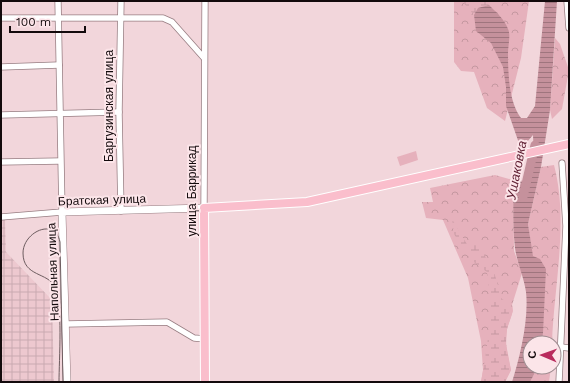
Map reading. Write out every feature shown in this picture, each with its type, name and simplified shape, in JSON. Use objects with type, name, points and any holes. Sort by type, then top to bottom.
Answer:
[{"type":"main road","points":[[204,208],[308,202],[569,144]]},
{"type":"main road","name":"улица Баррикад","points":[[204,208],[204,382]]},
{"type":"street","name":"Напольная улица","points":[[58,1],[60,161],[67,382]]},
{"type":"street","name":"Баргузинская улица","points":[[121,1],[119,112],[121,211]]},
{"type":"street","name":"улица Баррикад","points":[[204,208],[205,1]]},
{"type":"street","points":[[567,1],[569,28]]},
{"type":"street","points":[[1,18],[163,18],[172,22],[204,58]]},
{"type":"street","points":[[1,67],[59,65]]},
{"type":"street","points":[[1,114],[119,112]]},
{"type":"street","points":[[1,162],[60,161]]},
{"type":"street","points":[[562,163],[567,265],[562,335]]},
{"type":"street","name":"Братская улица","points":[[1,217],[62,212],[204,208]]},
{"type":"street","points":[[66,324],[167,322],[194,338],[205,339]]},
{"type":"shaded area","points":[[545,1],[557,1],[550,110],[541,167],[528,224],[533,256],[540,259],[546,269],[543,335],[524,335],[527,303],[525,286],[515,248],[513,169],[518,172],[523,185],[529,188],[534,158],[533,135],[521,149],[506,106],[506,87],[503,67],[491,43],[476,31],[474,15],[478,8],[489,5],[505,22],[509,31],[508,70],[510,87],[514,104],[521,118],[527,118],[535,106]]},
{"type":"shaded area","points":[[1,219],[5,219],[6,252],[52,300],[54,382],[1,382]]},
{"type":"shaded area","points":[[522,343],[522,375],[534,375],[530,382],[512,382]]},
{"type":"green space","points":[[454,1],[529,1],[521,58],[505,121],[487,108],[474,72],[461,71],[454,62]]},
{"type":"green space","points":[[462,1],[486,1],[489,5],[478,8],[474,15]]},
{"type":"green space","points":[[555,38],[560,44],[569,70],[562,109],[552,119],[550,110]]},
{"type":"green space","points":[[416,151],[418,160],[400,166],[397,157]]},
{"type":"green space","points":[[554,165],[560,209],[559,254],[552,335],[543,335],[528,224],[541,167]]},
{"type":"green space","points":[[495,175],[513,180],[514,251],[522,273],[512,305],[513,311],[507,329],[506,344],[511,370],[505,382],[481,382],[483,370],[481,341],[468,278],[443,220],[426,218],[422,202],[433,202],[430,188]]},
{"type":"green space","points":[[452,219],[468,246],[479,246],[494,272],[502,299],[512,305],[506,339],[511,370],[505,382],[481,382],[486,355],[490,314],[487,272],[470,259],[454,234]]},
{"type":"green space","points":[[534,375],[550,375],[549,382],[530,382]]},
{"type":"waterway","name":"Ушаковка","points":[[523,197],[535,145]]},
{"type":"tram line","points":[[59,382],[60,319],[55,287],[52,282],[31,270],[27,266],[24,261],[23,253],[24,245],[28,239],[40,230],[46,229],[52,230],[57,234],[60,242],[63,382]]}]
